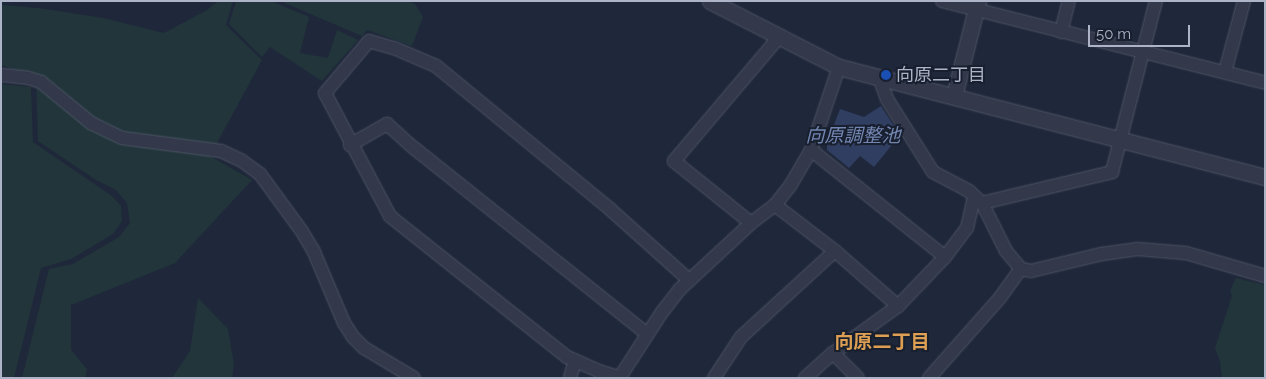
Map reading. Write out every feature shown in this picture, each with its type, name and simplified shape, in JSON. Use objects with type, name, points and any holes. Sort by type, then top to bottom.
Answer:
[{"type":"street","points":[[710,1],[839,67],[1265,177]]},
{"type":"street","points":[[942,1],[976,6],[1061,32],[1265,83]]},
{"type":"street","points":[[1061,32],[1068,1]]},
{"type":"street","points":[[978,200],[1112,172],[1156,1]]},
{"type":"street","points":[[1225,72],[1244,1]]},
{"type":"street","points":[[954,96],[976,6]]},
{"type":"street","points":[[751,223],[674,161],[779,37]]},
{"type":"street","points":[[688,279],[611,210],[436,66],[394,48],[369,41],[325,93],[350,145],[390,216],[567,357],[620,378],[662,312],[688,279],[751,223],[775,205],[790,186],[811,150],[839,67]]},
{"type":"street","points":[[1,75],[28,78],[41,82],[91,123],[122,138],[163,145],[221,151],[242,161],[260,174],[301,230],[314,252],[344,323],[353,337],[364,348],[414,378]]},
{"type":"street","points":[[879,78],[887,99],[933,172],[969,191],[978,200],[1006,251],[1021,269],[1031,271],[1102,254],[1137,249],[1186,253],[1265,276]]},
{"type":"street","points":[[350,145],[387,124],[414,148],[647,334]]},
{"type":"street","points":[[811,150],[945,257]]},
{"type":"street","points":[[805,378],[833,353],[898,306],[945,257],[967,228],[978,200]]},
{"type":"street","points":[[775,205],[835,251],[898,306]]},
{"type":"street","points":[[714,378],[741,336],[835,251]]},
{"type":"street","points":[[929,378],[999,298],[1021,269]]},
{"type":"street","points":[[833,353],[858,378]]},
{"type":"street","points":[[570,378],[575,361]]},
{"type":"shaded area","points":[[218,1],[233,1],[226,25],[262,60],[210,156],[252,180],[175,263],[71,305],[71,350],[87,369],[85,378],[22,378],[49,269],[73,264],[119,237],[130,223],[127,203],[116,190],[96,180],[38,141],[36,78],[1,65],[1,5],[38,8],[103,18],[164,33],[207,10]]},
{"type":"shaded area","points":[[236,1],[271,1],[309,17],[300,53],[328,58],[337,30],[358,40],[322,81],[270,47],[262,57],[229,24]]},
{"type":"shaded area","points":[[280,1],[406,1],[415,4],[423,17],[412,46],[367,30],[362,36]]},
{"type":"shaded area","points":[[1,84],[31,87],[33,142],[112,196],[121,206],[122,221],[113,234],[71,259],[41,268],[14,378],[1,378]]},
{"type":"shaded area","points":[[1236,278],[1265,285],[1265,378],[1222,378],[1220,361],[1215,348],[1232,296],[1230,290]]},
{"type":"shaded area","points":[[198,298],[228,329],[234,365],[232,378],[172,378],[190,351]]},
{"type":"water","name":"向原調整池","points":[[881,106],[900,135],[874,167],[860,156],[849,168],[827,150],[827,143],[840,109],[864,117]]},
{"type":"place","name":"向原二丁目","points":[[886,75]]},
{"type":"district","name":"向原二丁目","points":[[882,342]]}]
